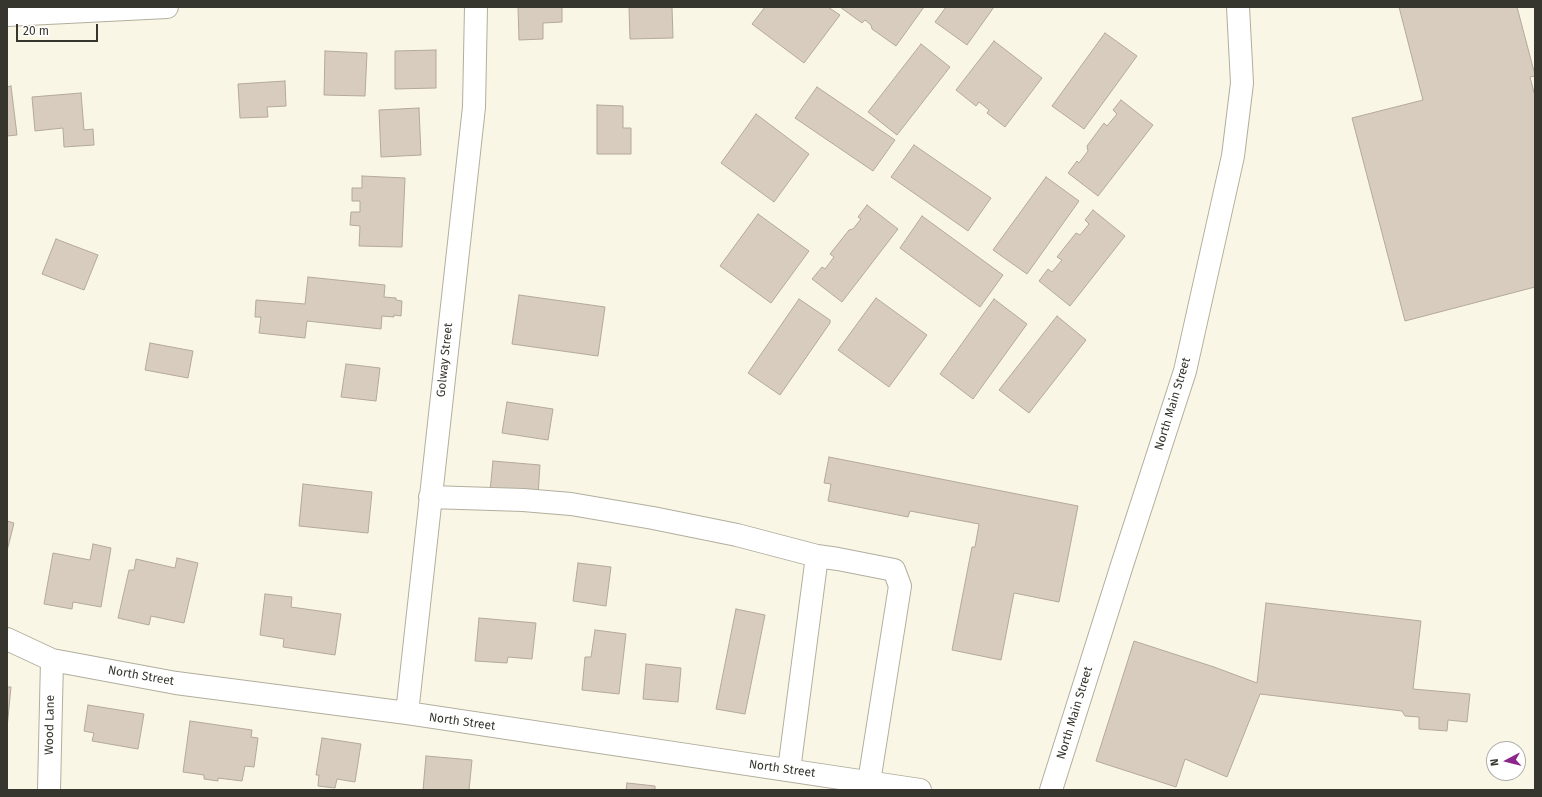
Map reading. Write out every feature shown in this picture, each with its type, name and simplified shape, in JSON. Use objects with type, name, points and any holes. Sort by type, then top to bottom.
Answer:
[{"type":"street","points":[[7,15],[167,7]]},
{"type":"street","name":"Golway Street","points":[[407,713],[474,107],[476,7]]},
{"type":"street","name":"North Main Street","points":[[1051,790],[1185,370],[1232,156],[1242,83],[1238,7]]},
{"type":"street","points":[[430,497],[523,500],[571,504],[653,518],[737,535],[817,556],[894,570],[900,586],[869,782]]},
{"type":"street","points":[[789,770],[817,556]]},
{"type":"street","name":"North Street","points":[[7,639],[52,660],[176,683],[407,713],[920,790]]},
{"type":"street","name":"Wood Lane","points":[[49,790],[52,660]]},
{"type":"building","points":[[518,7],[562,7],[562,22],[543,23],[543,39],[519,40]]},
{"type":"building","points":[[629,7],[672,7],[673,38],[630,39]]},
{"type":"building","points":[[765,7],[828,7],[840,15],[804,63],[752,24]]},
{"type":"building","points":[[840,7],[924,7],[896,46],[872,29],[871,25],[865,20],[862,23]]},
{"type":"building","points":[[946,7],[994,7],[967,45],[935,22]]},
{"type":"building","points":[[1399,7],[1517,7],[1535,75],[1530,77],[1535,96],[1535,287],[1405,321],[1352,118],[1423,100]]},
{"type":"building","points":[[1105,33],[1137,56],[1084,129],[1052,106]]},
{"type":"building","points":[[994,41],[1042,78],[1005,127],[987,113],[989,110],[979,102],[976,106],[956,90]]},
{"type":"building","points":[[921,44],[950,67],[897,135],[868,112]]},
{"type":"building","points":[[436,50],[436,88],[395,89],[395,51]]},
{"type":"building","points":[[325,51],[367,53],[365,96],[324,95]]},
{"type":"building","points":[[285,81],[286,106],[267,107],[268,117],[240,118],[238,84]]},
{"type":"building","points":[[11,86],[17,135],[7,136],[7,87]]},
{"type":"building","points":[[817,87],[895,140],[873,171],[795,118]]},
{"type":"building","points":[[81,93],[84,130],[93,129],[94,145],[64,147],[63,128],[35,131],[32,97]]},
{"type":"building","points":[[1121,100],[1153,125],[1098,196],[1068,173],[1077,161],[1079,163],[1088,151],[1087,146],[1104,123],[1107,126],[1117,114],[1113,110]]},
{"type":"building","points":[[597,105],[623,106],[623,128],[631,128],[631,154],[597,154]]},
{"type":"building","points":[[419,108],[421,155],[381,157],[379,110]]},
{"type":"building","points":[[756,114],[809,154],[774,202],[721,163]]},
{"type":"building","points":[[914,145],[991,198],[968,231],[891,177]]},
{"type":"building","points":[[362,176],[405,178],[402,247],[359,246],[360,226],[350,225],[351,212],[360,212],[360,201],[352,201],[352,188],[362,188]]},
{"type":"building","points":[[1046,177],[1079,201],[1027,274],[993,250]]},
{"type":"building","points":[[867,205],[898,229],[842,302],[812,279],[822,267],[825,269],[834,257],[830,254],[849,230],[853,229],[861,219],[858,217]]},
{"type":"building","points":[[1093,210],[1125,236],[1070,306],[1039,281],[1048,269],[1052,272],[1062,260],[1057,257],[1076,233],[1080,235],[1089,224],[1085,220]]},
{"type":"building","points":[[758,214],[809,251],[771,303],[720,266]]},
{"type":"building","points":[[922,216],[1003,275],[980,307],[900,248]]},
{"type":"building","points":[[56,239],[98,255],[84,290],[42,274]]},
{"type":"building","points":[[308,277],[385,285],[384,297],[396,298],[396,300],[402,301],[401,316],[382,316],[381,329],[307,321],[305,338],[259,333],[261,317],[255,317],[256,300],[305,304]]},
{"type":"building","points":[[519,295],[605,307],[598,356],[512,344]]},
{"type":"building","points":[[876,298],[927,335],[889,387],[838,350]]},
{"type":"building","points":[[799,299],[830,320],[830,323],[780,395],[748,373]]},
{"type":"building","points":[[994,299],[1027,324],[973,399],[940,374]]},
{"type":"building","points":[[1057,316],[1086,340],[1029,413],[999,390]]},
{"type":"building","points":[[150,343],[193,351],[188,378],[145,370]]},
{"type":"building","points":[[346,364],[380,368],[376,401],[341,397]]},
{"type":"building","points":[[507,402],[553,409],[548,440],[502,433]]},
{"type":"building","points":[[829,457],[1078,506],[1059,602],[1014,593],[1001,660],[952,650],[972,547],[975,547],[979,524],[910,511],[908,517],[828,501],[831,484],[824,483]]},
{"type":"building","points":[[493,461],[540,465],[538,496],[490,491]]},
{"type":"building","points":[[303,484],[372,492],[368,533],[299,526]]},
{"type":"building","points":[[7,521],[14,523],[7,551]]},
{"type":"building","points":[[93,544],[111,548],[101,607],[73,602],[72,609],[44,604],[53,553],[90,560]]},
{"type":"building","points":[[177,558],[198,563],[184,623],[151,616],[149,625],[118,618],[129,570],[134,570],[136,559],[175,568]]},
{"type":"building","points":[[578,563],[611,567],[606,606],[573,601]]},
{"type":"building","points":[[265,594],[292,597],[291,607],[341,614],[335,655],[283,647],[284,639],[260,635]]},
{"type":"building","points":[[1266,603],[1421,621],[1413,689],[1470,694],[1467,722],[1448,720],[1447,731],[1419,729],[1419,717],[1405,716],[1402,711],[1260,694],[1227,777],[1185,759],[1176,787],[1096,761],[1134,641],[1214,667],[1257,683]]},
{"type":"building","points":[[736,609],[765,615],[745,714],[716,709]]},
{"type":"building","points":[[479,618],[536,623],[532,659],[508,657],[507,663],[475,661]]},
{"type":"building","points":[[595,630],[626,634],[619,694],[582,690],[585,657],[591,657]]},
{"type":"building","points":[[646,664],[681,668],[678,702],[643,699]]},
{"type":"building","points":[[7,687],[11,687],[7,728]]},
{"type":"building","points":[[88,705],[144,714],[138,749],[92,741],[94,733],[84,731]]},
{"type":"building","points":[[190,721],[252,730],[251,737],[258,738],[254,767],[245,766],[242,781],[218,778],[218,781],[204,779],[204,775],[183,772]]},
{"type":"building","points":[[322,738],[361,744],[355,782],[337,779],[335,788],[318,786],[319,775],[316,775]]},
{"type":"building","points":[[426,756],[472,760],[469,790],[423,790]]},
{"type":"building","points":[[627,783],[655,786],[655,790],[626,790]]}]
